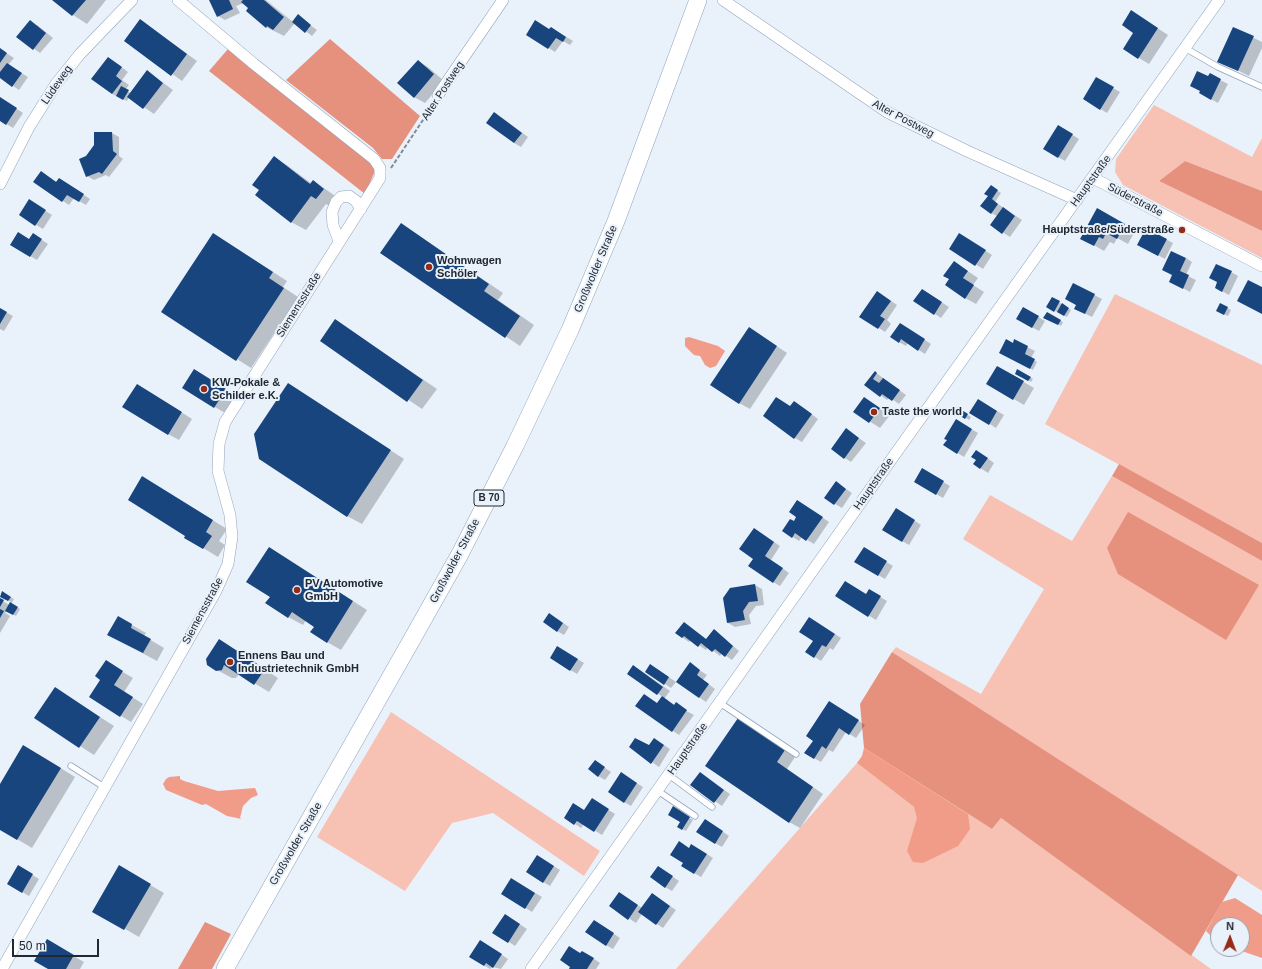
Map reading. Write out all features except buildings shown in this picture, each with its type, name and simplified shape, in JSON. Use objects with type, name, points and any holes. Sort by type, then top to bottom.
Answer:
[{"type":"main road","name":"Großwolder Straße","points":[[225,969],[419,628],[460,554],[515,446],[570,330],[616,221],[698,0]]},
{"type":"street","name":"Lüdeweg","points":[[0,184],[29,127],[56,84],[80,54],[132,0]]},
{"type":"street","points":[[178,0],[254,64],[374,158],[380,168],[380,178]]},
{"type":"street","name":"Alter Postweg","points":[[438,95],[503,0]]},
{"type":"street","name":"Alter Postweg","points":[[724,0],[886,112],[966,151],[1077,200]]},
{"type":"street","name":"Hauptstraße","points":[[531,969],[898,450],[1219,0]]},
{"type":"street","name":"Siemensstraße","points":[[2,969],[104,786],[216,591],[228,564],[232,537],[230,515],[218,471],[218,444],[225,422],[380,178]]},
{"type":"street","name":"Süderstraße","points":[[1093,178],[1262,266]]},
{"type":"street","points":[[339,241],[333,225],[332,212],[336,202],[341,197],[349,196],[356,201],[361,209]]},
{"type":"lane","points":[[1185,48],[1218,67],[1262,87]]},
{"type":"lane","points":[[720,703],[796,754]]},
{"type":"lane","points":[[71,766],[104,786]]},
{"type":"lane","points":[[669,775],[712,807]]},
{"type":"lane","points":[[658,791],[695,816]]},
{"type":"path","name":"Alter Postweg","points":[[380,178],[386,176],[438,95]]},
{"type":"shaded area","points":[[330,39],[420,116],[392,159],[382,159],[373,148],[286,80]]},
{"type":"shaded area","points":[[228,49],[373,163],[375,171],[365,194],[209,71]]},
{"type":"shaded area","points":[[1154,105],[1252,157],[1262,138],[1262,191],[1185,161],[1159,181],[1262,231],[1262,258],[1123,185],[1115,172],[1116,159]]},
{"type":"shaded area","points":[[1185,161],[1262,191],[1262,231],[1159,181]]},
{"type":"shaded area","points":[[1115,294],[1262,365],[1262,543],[1045,424]]},
{"type":"shaded area","points":[[689,337],[718,346],[725,351],[716,366],[710,368],[705,365],[700,356],[694,355],[685,346],[685,338]]},
{"type":"shaded area","points":[[1119,464],[1262,543],[1262,561],[1112,476]]},
{"type":"shaded area","points":[[1112,476],[1262,561],[1262,891],[892,652],[896,647],[981,694],[1044,589],[963,539],[990,495],[1072,541]]},
{"type":"shaded area","points":[[1128,512],[1259,585],[1226,640],[1118,574],[1107,548]]},
{"type":"shaded area","points":[[892,652],[1238,875],[1214,917],[1210,917],[1210,923],[1191,956],[1001,818],[992,829],[864,748],[860,704]]},
{"type":"shaded area","points":[[391,712],[600,851],[584,876],[493,813],[452,823],[405,891],[317,837]]},
{"type":"shaded area","points":[[864,748],[968,814],[970,829],[958,846],[923,863],[913,862],[907,851],[917,818],[914,807],[857,763],[862,756]]},
{"type":"shaded area","points":[[857,763],[914,807],[945,838],[968,814],[992,829],[1001,818],[1211,969],[676,969]]},
{"type":"shaded area","points":[[180,776],[180,779],[184,781],[218,791],[255,788],[258,795],[251,798],[243,806],[240,818],[242,819],[227,816],[206,804],[202,805],[166,790],[163,784],[166,779],[169,777]]},
{"type":"shaded area","points":[[1235,898],[1262,915],[1262,958],[1250,954],[1250,917],[1214,917],[1222,902]]},
{"type":"shaded area","points":[[205,922],[231,934],[212,969],[178,969]]},
{"type":"shaded area","points":[[1210,924],[1210,935],[1206,931]]},
{"type":"place","name":"Hauptstraße/Süderstraße","points":[[1182,230]]},
{"type":"place","name":"Wohnwagen Schöler","points":[[429,267]]},
{"type":"place","name":"KW-Pokale & Schilder e.K.","points":[[204,389]]},
{"type":"place","name":"Taste the world","points":[[874,412]]},
{"type":"place","name":"PV Automotive GmbH","points":[[297,590]]},
{"type":"place","name":"Ennens Bau und Industrietechnik GmbH","points":[[230,662]]}]
